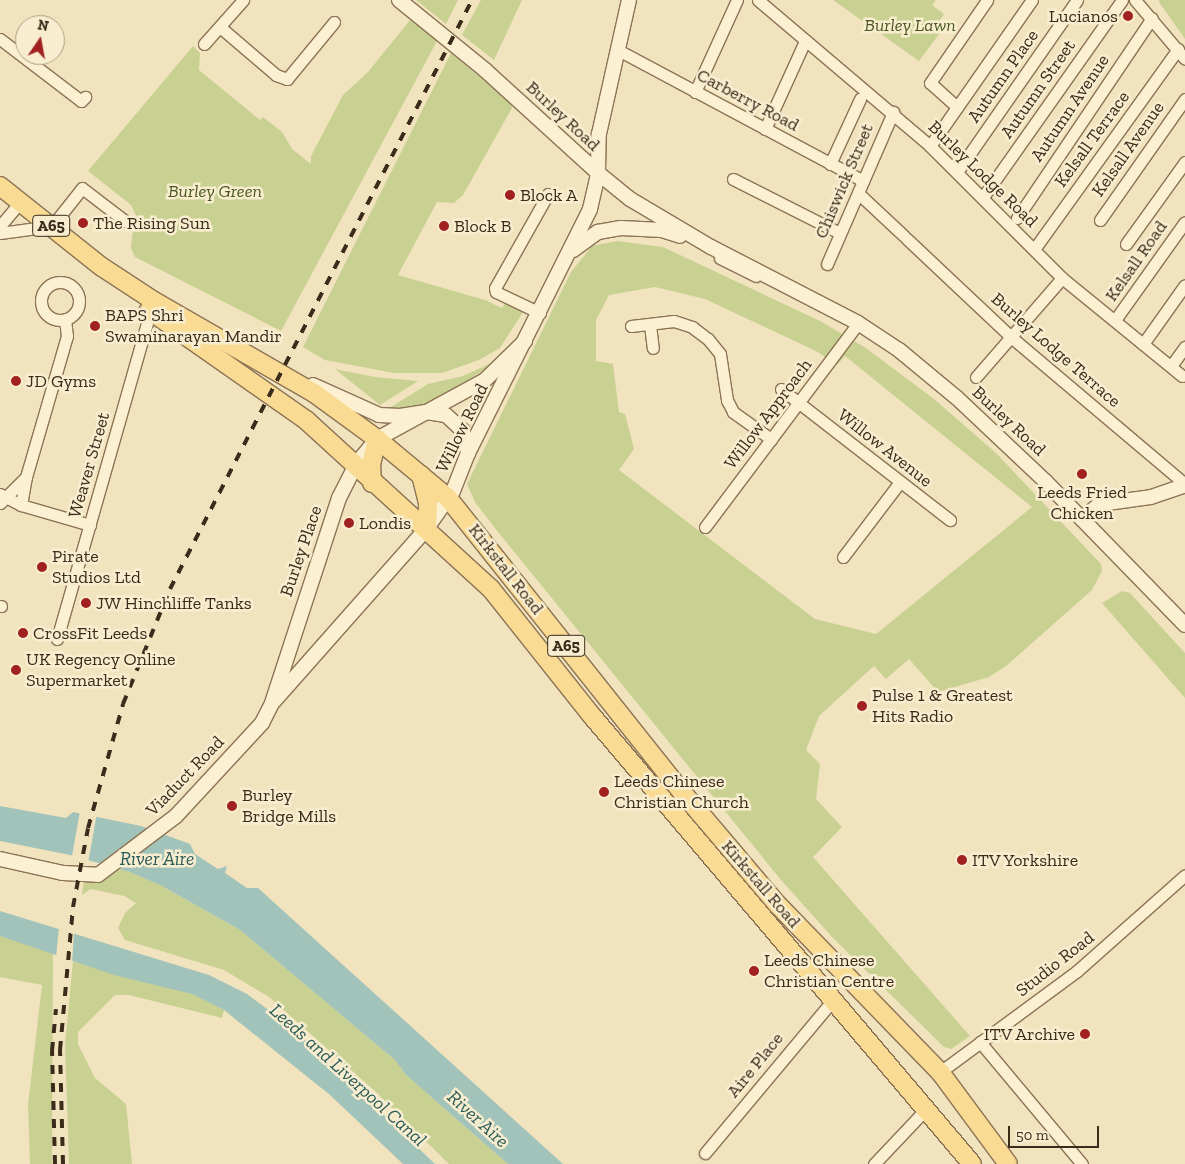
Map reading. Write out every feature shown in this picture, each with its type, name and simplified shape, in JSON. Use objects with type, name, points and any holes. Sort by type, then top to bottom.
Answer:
[{"type":"main road","name":"Kirkstall Road","points":[[0,186],[152,307],[287,405],[356,464],[372,483],[427,528],[491,588],[592,716],[881,1054],[972,1164]]},
{"type":"main road","name":"Kirkstall Road","points":[[152,307],[264,362],[377,439],[448,498],[682,792],[778,906],[940,1072],[1008,1164]]},
{"type":"main road","points":[[372,483],[371,465],[377,439]]},
{"type":"main road","points":[[421,475],[428,503],[427,528]]},
{"type":"main road","points":[[881,1054],[881,1042],[897,1028]]},
{"type":"main road","points":[[960,1150],[980,1151],[984,1144],[984,1132]]},
{"type":"street","points":[[204,44],[243,0]]},
{"type":"street","name":"Burley Road","points":[[399,0],[485,70],[598,173],[639,204],[711,247],[858,323],[958,398],[1082,519],[1185,625]]},
{"type":"street","name":"Willow Road","points":[[427,528],[448,498],[468,454],[571,252],[590,209],[598,173],[598,134],[629,0]]},
{"type":"street","points":[[695,92],[737,0]]},
{"type":"street","name":"Burley Lodge Road","points":[[758,0],[805,41],[893,112],[957,172],[1062,278],[1182,376]]},
{"type":"street","points":[[957,107],[930,83],[987,0]]},
{"type":"street","points":[[930,146],[1032,0]]},
{"type":"street","name":"Autumn Place","points":[[957,172],[1077,0]]},
{"type":"street","name":"Autumn Street","points":[[983,198],[1122,0]]},
{"type":"street","points":[[1140,2],[1185,60]]},
{"type":"street","name":"Autumn Avenue","points":[[1016,218],[1152,18]]},
{"type":"street","points":[[220,27],[276,75],[287,79],[334,22]]},
{"type":"street","points":[[0,39],[81,101],[85,97]]},
{"type":"street","points":[[765,129],[805,41]]},
{"type":"street","name":"Kelsall Terrace","points":[[1034,248],[1178,49]]},
{"type":"street","name":"Carberry Road","points":[[618,50],[863,181]]},
{"type":"street","points":[[830,164],[860,99]]},
{"type":"street","name":"Kelsall Avenue","points":[[1100,220],[1185,99]]},
{"type":"street","name":"Chiswick Street","points":[[827,264],[893,112]]},
{"type":"street","points":[[1126,244],[1185,162]]},
{"type":"street","points":[[733,179],[840,233]]},
{"type":"street","points":[[0,233],[52,226],[82,188],[125,221]]},
{"type":"street","name":"Burley Lodge Terrace","points":[[858,193],[1011,337],[1185,485]]},
{"type":"street","points":[[540,313],[496,292],[495,288],[548,194]]},
{"type":"street","points":[[0,226],[20,202]]},
{"type":"street","name":"Kelsall Road","points":[[1115,320],[1185,222]]},
{"type":"street","points":[[571,252],[598,232],[621,228],[662,230],[711,247]]},
{"type":"street","points":[[976,377],[1062,278]]},
{"type":"street","points":[[1143,344],[1185,285]]},
{"type":"street","name":"Weaver Street","points":[[57,639],[152,307]]},
{"type":"street","points":[[22,505],[26,477],[67,336],[65,319]]},
{"type":"street","points":[[631,326],[674,321],[692,327],[708,339],[720,354],[727,400],[733,412],[771,439]]},
{"type":"street","name":"Willow Approach","points":[[705,527],[858,323]]},
{"type":"street","points":[[650,325],[653,348]]},
{"type":"street","name":"Willow Road","points":[[377,439],[485,380],[525,341]]},
{"type":"street","points":[[1171,366],[1185,347]]},
{"type":"street","points":[[264,362],[378,415],[400,416],[426,412],[446,415],[457,422],[468,454]]},
{"type":"street","name":"Willow Avenue","points":[[781,389],[950,520]]},
{"type":"street","name":"Burley Place","points":[[272,703],[339,498],[356,464],[377,439]]},
{"type":"street","points":[[1,498],[26,477]]},
{"type":"street","points":[[843,557],[900,482]]},
{"type":"street","points":[[1082,519],[1100,504],[1151,497],[1185,485]]},
{"type":"street","points":[[1,498],[90,525]]},
{"type":"street","points":[[272,703],[427,528]]},
{"type":"street","points":[[287,653],[294,659],[309,663]]},
{"type":"street","name":"Viaduct Road","points":[[0,859],[63,873],[98,875],[106,872],[168,823],[262,722],[272,703]]},
{"type":"street","name":"Studio Road","points":[[940,1072],[1077,971],[1185,875]]},
{"type":"street","name":"Aire Place","points":[[705,1153],[833,1000]]},
{"type":"street","points":[[980,1042],[1082,1164]]},
{"type":"street","points":[[874,1164],[926,1109]]},
{"type":"green space","points":[[416,0],[458,0],[446,24]]},
{"type":"green space","points":[[481,0],[522,0],[494,60],[462,35]]},
{"type":"green space","name":"Burley Lawn","points":[[833,0],[936,0],[932,5],[944,14],[936,26],[942,30],[919,61]]},
{"type":"green space","points":[[1159,0],[1185,0],[1185,39],[1159,2]]},
{"type":"green space","name":"Burley Green","points":[[410,20],[437,41],[281,331],[135,257],[131,248],[132,235],[139,222],[131,205],[88,171],[193,46],[200,53],[199,70],[260,120],[263,117],[282,132],[292,149],[311,164],[311,156],[343,95],[368,72]]},
{"type":"green space","points":[[451,53],[510,102],[512,108],[463,195],[454,203],[437,202],[398,275],[485,300],[502,308],[505,303],[523,312],[500,348],[479,360],[442,373],[394,373],[325,360],[303,347]]},
{"type":"green space","points":[[617,241],[663,247],[820,321],[866,348],[934,399],[996,453],[1101,564],[1102,571],[1092,590],[1006,666],[989,677],[938,692],[909,659],[886,679],[874,666],[819,716],[806,750],[820,764],[816,799],[842,827],[813,857],[970,1036],[951,1049],[944,1047],[833,938],[781,880],[475,502],[467,484],[571,272],[592,246]],"holes":[[[655,287],[705,299],[816,351],[837,365],[845,356],[1032,507],[876,634],[815,619],[619,470],[634,449],[625,414],[619,412],[613,364],[596,361],[596,320],[609,295]]]},
{"type":"green space","points":[[496,361],[462,385],[418,407],[386,410],[428,384],[463,376]]},
{"type":"green space","points":[[335,369],[375,377],[418,381],[380,405]]},
{"type":"green space","points":[[1122,591],[1130,593],[1185,653],[1185,698],[1102,603]]},
{"type":"green space","points":[[104,866],[131,872],[162,886],[240,930],[395,1060],[406,1075],[508,1164],[449,1164],[376,1092],[269,997],[224,970],[125,940],[118,928],[125,913],[136,903],[124,896],[91,889],[82,895],[84,878]]},
{"type":"green space","points":[[0,936],[53,953],[52,1164],[30,1164],[28,1105],[42,985],[0,977]]},
{"type":"green space","points":[[73,961],[192,994],[224,1010],[222,1018],[129,995],[115,995],[78,1032],[78,1044],[95,1078],[126,1104],[132,1164],[69,1164],[65,1045]]},
{"type":"water","name":"River Aire","points":[[0,806],[66,818],[73,812],[141,826],[190,844],[195,854],[218,869],[227,866],[225,873],[247,888],[258,888],[563,1164],[508,1164],[406,1075],[395,1060],[240,930],[162,886],[130,872],[70,855],[0,841]]},
{"type":"water","points":[[0,911],[209,975],[247,994],[294,1029],[435,1164],[403,1164],[330,1095],[224,1010],[192,994],[114,975],[0,936]]},
{"type":"pier","points":[[80,811],[97,814],[88,861],[72,858]]},
{"type":"pier","points":[[59,928],[74,933],[72,963],[56,957]]},
{"type":"railway","points":[[63,1164],[60,1050],[73,907],[88,828],[123,704],[170,589],[472,0]]},
{"type":"railway","points":[[55,1164],[52,1051],[56,1009]]},
{"type":"place","name":"Lucianos","points":[[1128,16]]},
{"type":"place","name":"Block A","points":[[510,195]]},
{"type":"place","name":"The Rising Sun","points":[[83,223]]},
{"type":"place","name":"Block B","points":[[444,226]]},
{"type":"place","name":"BAPS Shri Swaminarayan Mandir","points":[[95,326]]},
{"type":"place","name":"JD Gyms","points":[[16,381]]},
{"type":"place","name":"Leeds Fried Chicken","points":[[1082,474]]},
{"type":"place","name":"Londis","points":[[349,523]]},
{"type":"place","name":"Pirate Studios Ltd","points":[[42,567]]},
{"type":"place","name":"JW Hinchliffe Tanks","points":[[86,603]]},
{"type":"place","name":"CrossFit Leeds","points":[[23,633]]},
{"type":"place","name":"UK Regency Online Supermarket","points":[[16,670]]},
{"type":"place","name":"Pulse 1 & Greatest Hits Radio","points":[[862,706]]},
{"type":"place","name":"Leeds Chinese Christian Church","points":[[604,792]]},
{"type":"place","name":"Burley Bridge Mills","points":[[232,806]]},
{"type":"place","name":"ITV Yorkshire","points":[[962,860]]},
{"type":"place","name":"Leeds Chinese Christian Centre","points":[[754,971]]},
{"type":"place","name":"ITV Archive","points":[[1085,1034]]},
{"type":"water label","name":"Leeds and Liverpool Canal","points":[[348,1075]]}]
